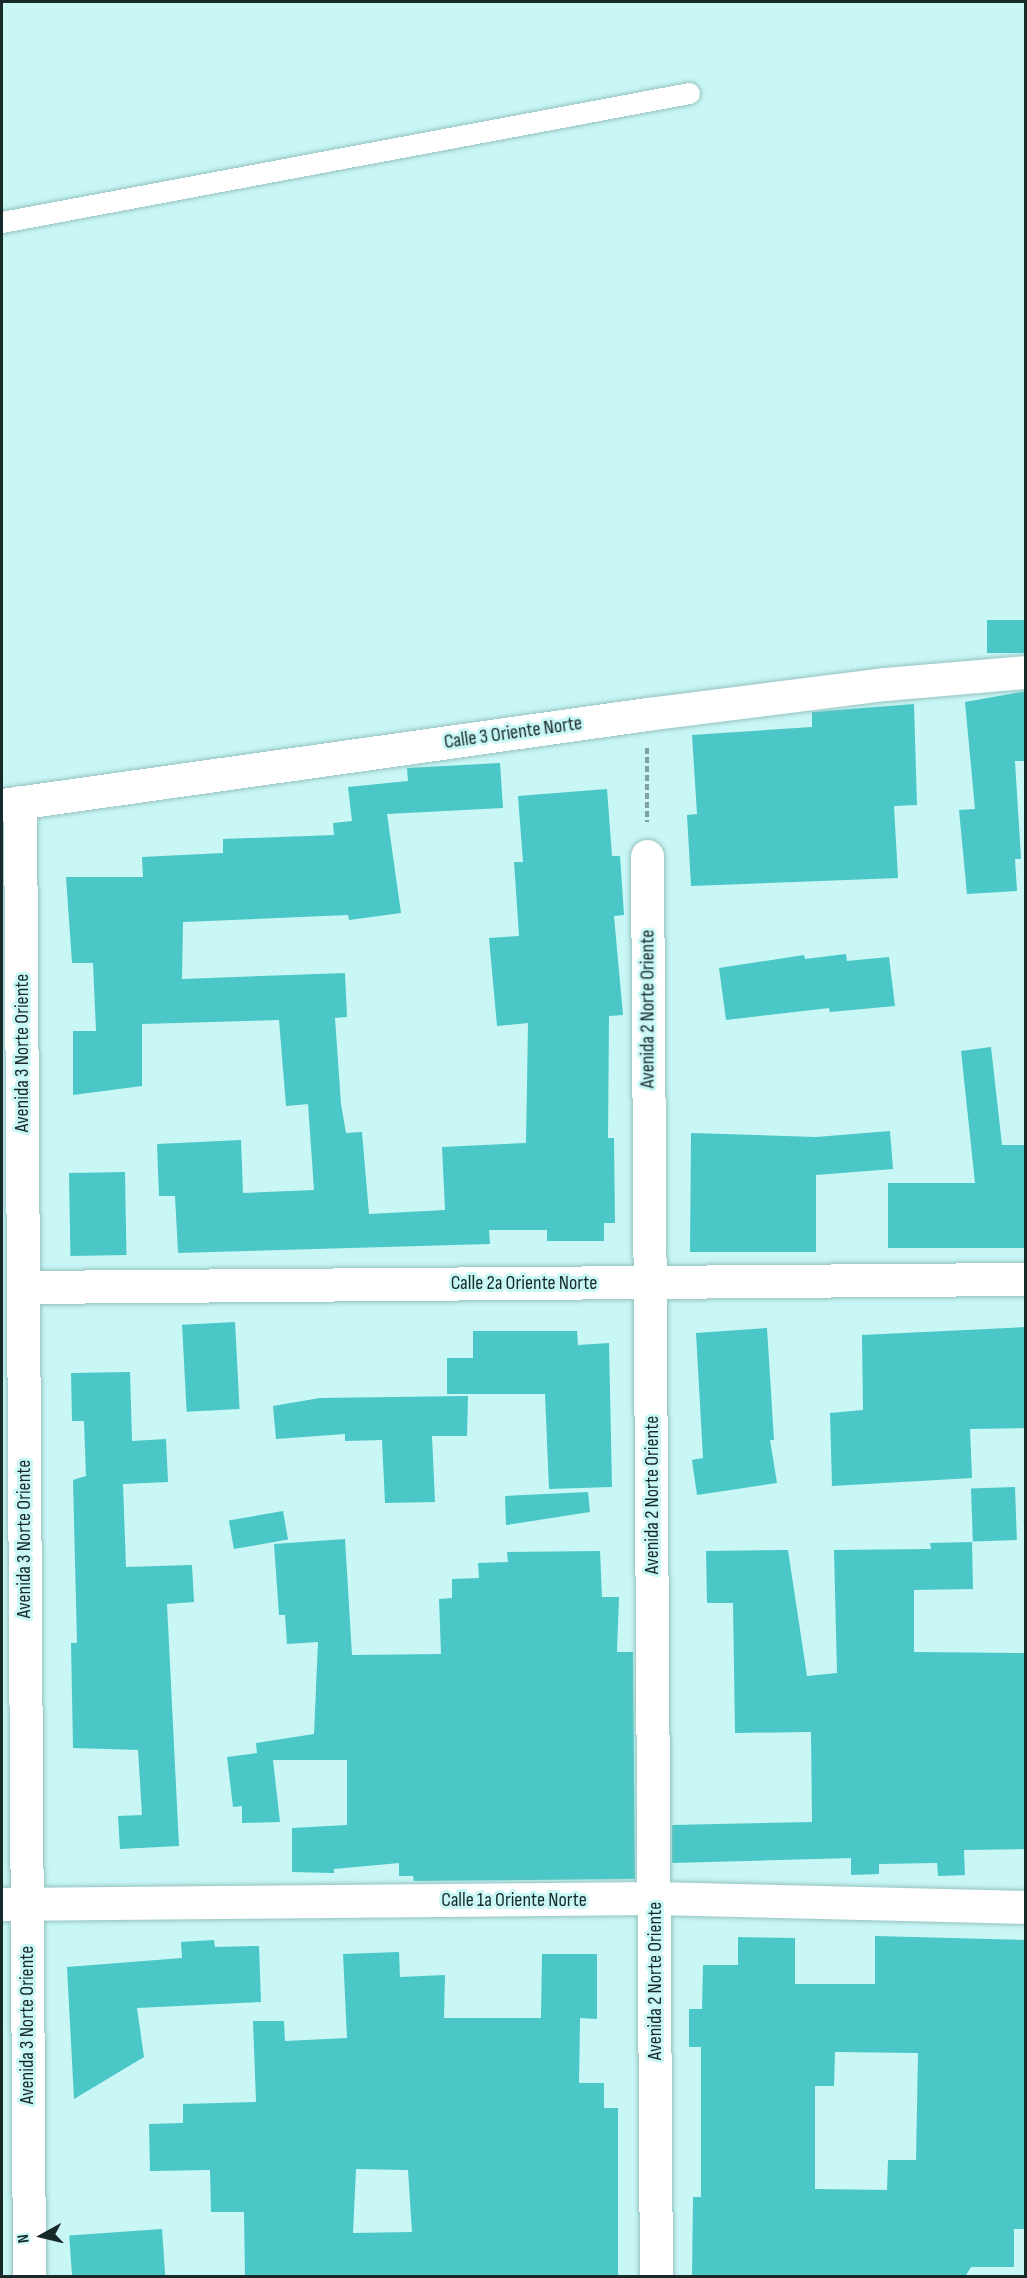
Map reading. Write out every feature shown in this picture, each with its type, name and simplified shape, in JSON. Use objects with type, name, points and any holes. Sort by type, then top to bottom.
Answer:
[{"type":"street","name":"Calle 3 Oriente Norte","points":[[11,804],[647,714],[885,684],[1026,672]]},
{"type":"street","name":"Avenida 3 Norte Oriente","points":[[11,804],[23,1287],[12,1379],[14,1904],[29,2277]]},
{"type":"street","name":"Avenida 2 Norte Oriente","points":[[647,856],[656,2277]]},
{"type":"street","name":"Calle 2a Oriente Norte","points":[[23,1287],[1026,1279]]},
{"type":"street","name":"Calle 1a Oriente Norte","points":[[14,1904],[655,1898],[1026,1906]]},
{"type":"lane","points":[[2,222],[689,93]]},
{"type":"path","points":[[647,714],[647,856]]},
{"type":"building","points":[[987,620],[1026,620],[1026,653],[987,653]]},
{"type":"building","points":[[1026,691],[1026,761],[1015,761],[1021,859],[1015,859],[1017,891],[967,894],[959,810],[975,809],[965,702]]},
{"type":"building","points":[[914,704],[917,805],[894,806],[898,878],[691,886],[687,815],[697,814],[692,735],[812,727],[812,712]]},
{"type":"building","points":[[500,763],[503,808],[387,814],[401,913],[349,920],[348,915],[183,922],[182,979],[345,973],[347,1017],[335,1018],[341,1104],[346,1133],[362,1132],[369,1214],[445,1210],[442,1147],[526,1143],[528,1023],[497,1026],[489,938],[519,936],[514,862],[523,862],[518,796],[607,789],[612,856],[620,856],[624,915],[614,916],[623,1015],[609,1016],[608,1138],[614,1138],[615,1223],[604,1223],[604,1241],[547,1241],[547,1230],[489,1230],[490,1244],[178,1253],[175,1196],[159,1196],[157,1144],[241,1140],[243,1193],[314,1190],[308,1104],[286,1106],[279,1020],[142,1024],[142,1086],[73,1095],[73,1031],[96,1031],[93,963],[72,963],[66,877],[143,877],[142,857],[223,853],[223,839],[334,835],[333,823],[352,821],[348,787],[408,781],[407,768]]},
{"type":"building","points":[[846,954],[847,961],[889,957],[895,1006],[830,1012],[829,1008],[726,1020],[719,968],[804,955],[805,959]]},
{"type":"building","points":[[991,1047],[1002,1145],[1026,1145],[1026,1248],[888,1248],[888,1183],[975,1183],[961,1051]]},
{"type":"building","points":[[890,1131],[893,1169],[816,1175],[816,1252],[690,1252],[691,1133],[816,1137]]},
{"type":"building","points":[[125,1172],[126,1255],[70,1256],[69,1173]]},
{"type":"building","points":[[235,1322],[240,1409],[187,1412],[182,1325]]},
{"type":"building","points":[[1026,1327],[1026,1428],[970,1429],[972,1478],[832,1486],[830,1413],[863,1410],[862,1335]]},
{"type":"building","points":[[767,1328],[774,1440],[770,1440],[777,1483],[697,1495],[692,1460],[703,1458],[696,1333]]},
{"type":"building","points":[[473,1331],[577,1331],[578,1345],[609,1343],[612,1487],[549,1489],[545,1394],[447,1394],[447,1358],[473,1358]]},
{"type":"building","points":[[130,1372],[132,1441],[166,1439],[168,1482],[123,1484],[126,1567],[192,1565],[194,1602],[167,1604],[179,1846],[120,1849],[118,1816],[142,1815],[138,1750],[73,1748],[71,1643],[77,1643],[73,1480],[86,1476],[84,1421],[72,1421],[71,1373]]},
{"type":"building","points":[[468,1396],[467,1436],[432,1436],[435,1502],[385,1503],[382,1440],[345,1441],[345,1434],[276,1439],[273,1406],[320,1398]]},
{"type":"building","points":[[1015,1487],[1017,1540],[973,1542],[971,1489]]},
{"type":"building","points":[[588,1492],[590,1512],[506,1525],[505,1496]]},
{"type":"building","points":[[283,1511],[288,1540],[234,1549],[229,1521]]},
{"type":"building","points":[[345,1539],[352,1655],[441,1654],[439,1599],[452,1598],[452,1579],[479,1578],[478,1563],[508,1562],[507,1552],[600,1551],[602,1597],[619,1597],[617,1652],[633,1652],[635,1879],[414,1881],[413,1876],[399,1876],[399,1863],[334,1869],[334,1873],[292,1872],[292,1828],[347,1825],[347,1760],[273,1760],[280,1822],[242,1823],[242,1806],[233,1807],[227,1757],[257,1753],[256,1743],[314,1734],[318,1642],[287,1644],[285,1615],[279,1615],[274,1544]]},
{"type":"building","points":[[972,1542],[973,1589],[914,1590],[914,1652],[1026,1653],[1026,1849],[964,1850],[965,1875],[938,1876],[937,1863],[879,1864],[879,1874],[851,1875],[851,1858],[672,1863],[672,1825],[812,1822],[811,1732],[735,1733],[733,1603],[707,1603],[706,1551],[788,1550],[807,1676],[837,1673],[834,1550],[931,1549],[930,1543]]},
{"type":"building","points":[[875,1936],[1026,1940],[1026,2229],[1014,2229],[1014,2267],[971,2267],[965,2277],[692,2277],[693,2197],[701,2197],[701,2047],[689,2047],[689,2009],[702,2009],[703,1965],[738,1965],[738,1937],[795,1938],[795,1984],[875,1984]],"holes":[[[835,2052],[918,2053],[916,2160],[888,2160],[887,2190],[815,2189],[815,2086],[834,2086]]]},
{"type":"building","points":[[214,1940],[215,1947],[259,1946],[261,2002],[137,2008],[144,2057],[74,2099],[67,1967],[182,1958],[181,1942]]},
{"type":"building","points":[[399,1952],[400,1977],[445,1975],[444,2018],[541,2018],[542,1954],[597,1954],[597,2019],[580,2018],[579,2083],[604,2083],[604,2108],[618,2108],[618,2277],[245,2277],[244,2212],[211,2212],[210,2170],[150,2171],[149,2124],[183,2123],[183,2104],[256,2102],[253,2021],[284,2021],[285,2041],[347,2038],[343,1954]],"holes":[[[356,2169],[408,2170],[412,2232],[353,2233]]]},
{"type":"building","points":[[162,2229],[165,2276],[72,2276],[69,2235]]}]
